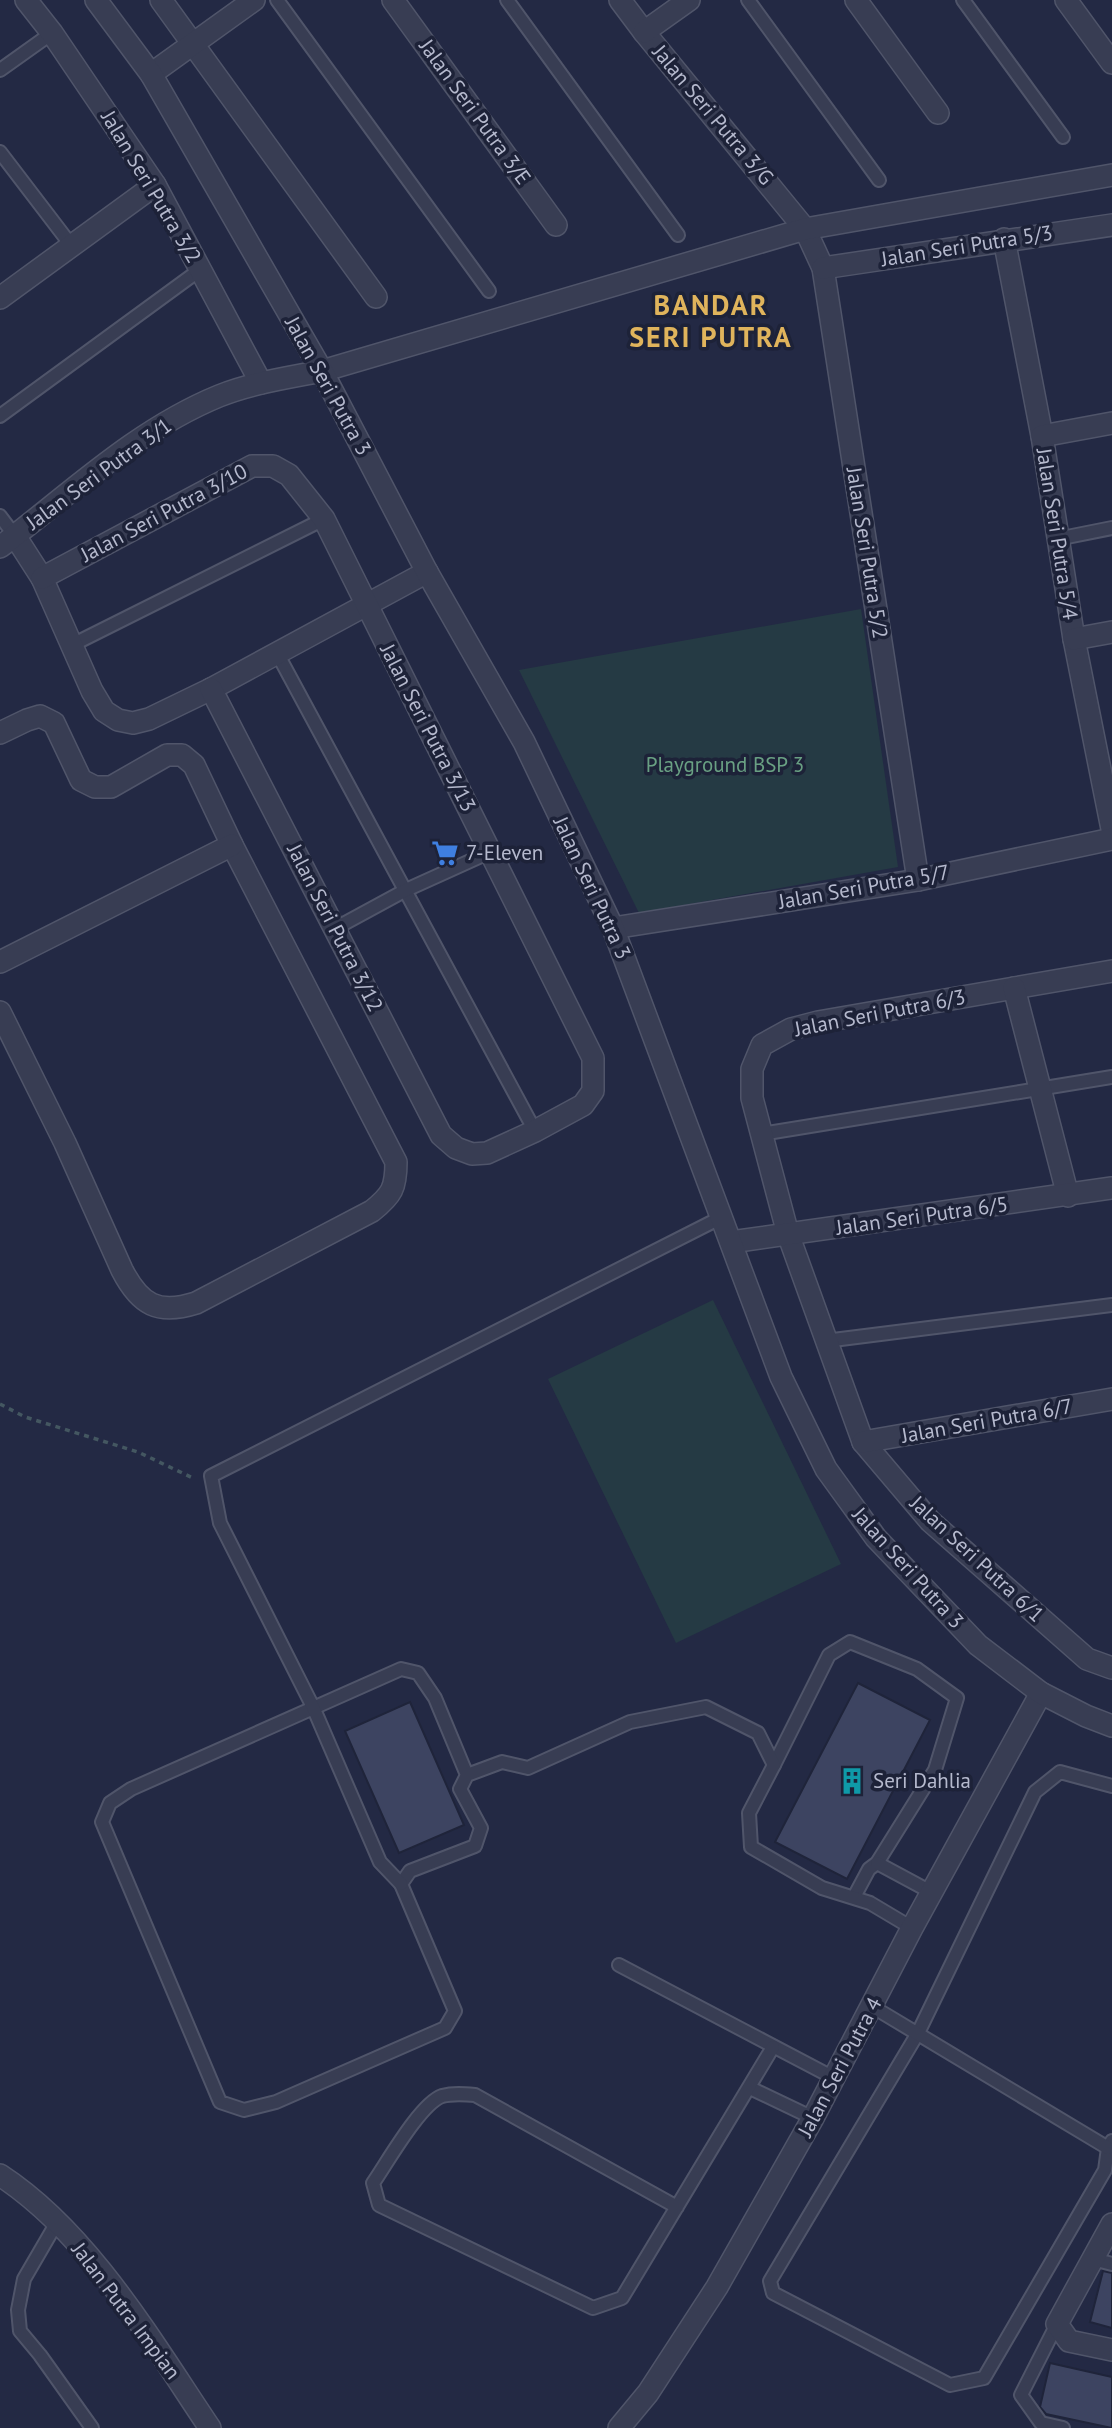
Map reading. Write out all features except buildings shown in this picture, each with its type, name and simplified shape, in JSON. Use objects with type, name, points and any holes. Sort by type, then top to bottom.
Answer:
[{"type":"street","name":"Jalan Seri Putra 3/2","points":[[26,0],[52,33],[155,185],[261,383]]},
{"type":"street","name":"Jalan Seri Putra 3","points":[[96,0],[151,74],[322,371],[427,572],[524,742],[614,928],[781,1377],[826,1469],[876,1538],[978,1645],[1041,1693],[1112,1726]]},
{"type":"street","points":[[161,0],[376,297]]},
{"type":"street","points":[[151,74],[254,0]]},
{"type":"street","name":"Jalan Seri Putra 3/E","points":[[393,0],[556,225]]},
{"type":"street","name":"Jalan Seri Putra 3/G","points":[[620,0],[806,229]]},
{"type":"street","points":[[644,32],[689,0]]},
{"type":"street","points":[[856,0],[938,113]]},
{"type":"street","points":[[1066,0],[1112,63]]},
{"type":"street","name":"Jalan Seri Putra 3/1","points":[[8,542],[143,436],[211,400],[261,383],[322,371],[806,229],[1112,175]]},
{"type":"street","points":[[0,298],[155,185]]},
{"type":"street","name":"Jalan Seri Putra 5/3","points":[[823,268],[1112,225]]},
{"type":"street","name":"Jalan Seri Putra 5/2","points":[[806,229],[823,268],[918,880]]},
{"type":"street","name":"Jalan Seri Putra 5/4","points":[[1004,239],[1042,436],[1074,639],[1104,744],[1112,829]]},
{"type":"street","points":[[1042,436],[1112,423]]},
{"type":"street","name":"Jalan Seri Putra 3/10","points":[[42,578],[252,466],[273,466],[289,475]]},
{"type":"street","name":"Jalan Seri Putra 3/13","points":[[289,475],[324,519],[593,1058],[593,1091],[583,1105],[487,1153],[472,1154]]},
{"type":"street","points":[[8,542],[42,578],[92,691],[104,711],[118,720],[133,723],[149,719],[211,689],[427,572]]},
{"type":"street","points":[[1074,639],[1112,632]]},
{"type":"street","name":"Jalan Seri Putra 3/12","points":[[211,689],[441,1135],[456,1148],[472,1154]]},
{"type":"street","points":[[0,733],[40,716],[54,723],[81,780],[96,788],[111,787],[167,755],[183,755],[194,765],[232,845],[396,1162],[396,1182],[387,1199],[372,1211],[196,1303],[179,1309],[162,1308],[143,1301],[130,1287],[121,1270],[65,1143],[0,1012]]},
{"type":"street","name":"Jalan Seri Putra 5/7","points":[[614,928],[918,880],[1112,839]]},
{"type":"street","points":[[0,962],[232,845]]},
{"type":"street","name":"Jalan Seri Putra 6/3","points":[[788,1234],[752,1098],[752,1069],[762,1045],[791,1029],[818,1022],[1112,971]]},
{"type":"street","points":[[1014,988],[1068,1196]]},
{"type":"street","name":"Jalan Seri Putra 6/5","points":[[731,1242],[1112,1188]]},
{"type":"street","name":"Jalan Seri Putra 6/1","points":[[788,1234],[863,1442],[930,1521],[1087,1659],[1112,1668]]},
{"type":"street","name":"Jalan Seri Putra 6/7","points":[[863,1442],[1112,1399]]},
{"type":"street","name":"Jalan Seri Putra 4","points":[[619,2428],[648,2393],[717,2287],[835,2078],[931,1892],[1041,1693]]},
{"type":"street","name":"Jalan Putra Impian","points":[[0,2175],[22,2190],[98,2268],[143,2328],[210,2428]]},
{"type":"street","points":[[1112,2224],[1102,2262],[1057,2324],[1069,2341],[1112,2350]]},
{"type":"lane","points":[[277,0],[489,290]]},
{"type":"lane","points":[[507,0],[678,235]]},
{"type":"lane","points":[[748,0],[879,180]]},
{"type":"lane","points":[[963,0],[1063,137]]},
{"type":"lane","points":[[0,70],[52,33]]},
{"type":"lane","points":[[0,152],[71,245]]},
{"type":"lane","points":[[0,416],[201,269]]},
{"type":"lane","points":[[0,516],[8,542]]},
{"type":"lane","points":[[72,645],[324,519]]},
{"type":"lane","points":[[1058,539],[1112,528]]},
{"type":"lane","points":[[277,653],[535,1131]]},
{"type":"lane","points":[[336,928],[406,890],[490,852]]},
{"type":"lane","points":[[761,1134],[1112,1077]]},
{"type":"lane","points":[[467,1775],[435,1698],[418,1673],[401,1669],[313,1707],[131,1789],[110,1803],[102,1822],[220,2102],[244,2110],[276,2102],[445,2028],[455,2011],[401,1884],[380,1862],[313,1707],[220,1523],[211,1476],[722,1217]]},
{"type":"lane","points":[[825,1341],[1112,1305]]},
{"type":"lane","points":[[854,1897],[869,1869],[877,1863],[935,1770],[957,1698],[917,1669],[850,1642],[829,1655],[749,1813],[751,1847],[822,1888],[854,1897],[912,1928]]},
{"type":"lane","points":[[401,1884],[410,1871],[475,1846],[481,1828],[460,1789],[467,1775],[502,1762],[528,1768],[630,1722],[706,1707],[758,1733],[774,1765]]},
{"type":"lane","points":[[873,2007],[918,2033],[1110,2144],[1105,2170],[984,2378],[950,2385],[773,2293],[770,2281],[918,2033],[1035,1792],[1060,1772],[1112,1786]]},
{"type":"lane","points":[[877,1863],[931,1892]]},
{"type":"lane","points":[[619,1965],[835,2078]]},
{"type":"lane","points":[[677,2207],[475,2095],[439,2097],[423,2110],[373,2183],[379,2205],[593,2308],[622,2298],[750,2088],[773,2047]]},
{"type":"lane","points":[[750,2088],[813,2118]]},
{"type":"lane","points":[[56,2224],[24,2279],[18,2309],[20,2331],[92,2428]]},
{"type":"lane","points":[[1057,2324],[1021,2395],[1041,2423],[1063,2428]]},
{"type":"path","points":[[0,1404],[24,1417],[138,1452],[213,1488]]},
{"type":"green space","name":"Playground BSP 3","points":[[861,609],[898,867],[639,913],[519,670]]},
{"type":"green space","points":[[713,1300],[841,1564],[676,1643],[548,1379]]},
{"type":"place","name":"7-Eleven","points":[[445,853]]},
{"type":"place","name":"Seri Dahlia","points":[[852,1781]]},
{"type":"district","name":"BANDAR SERI PUTRA","points":[[711,321]]}]
